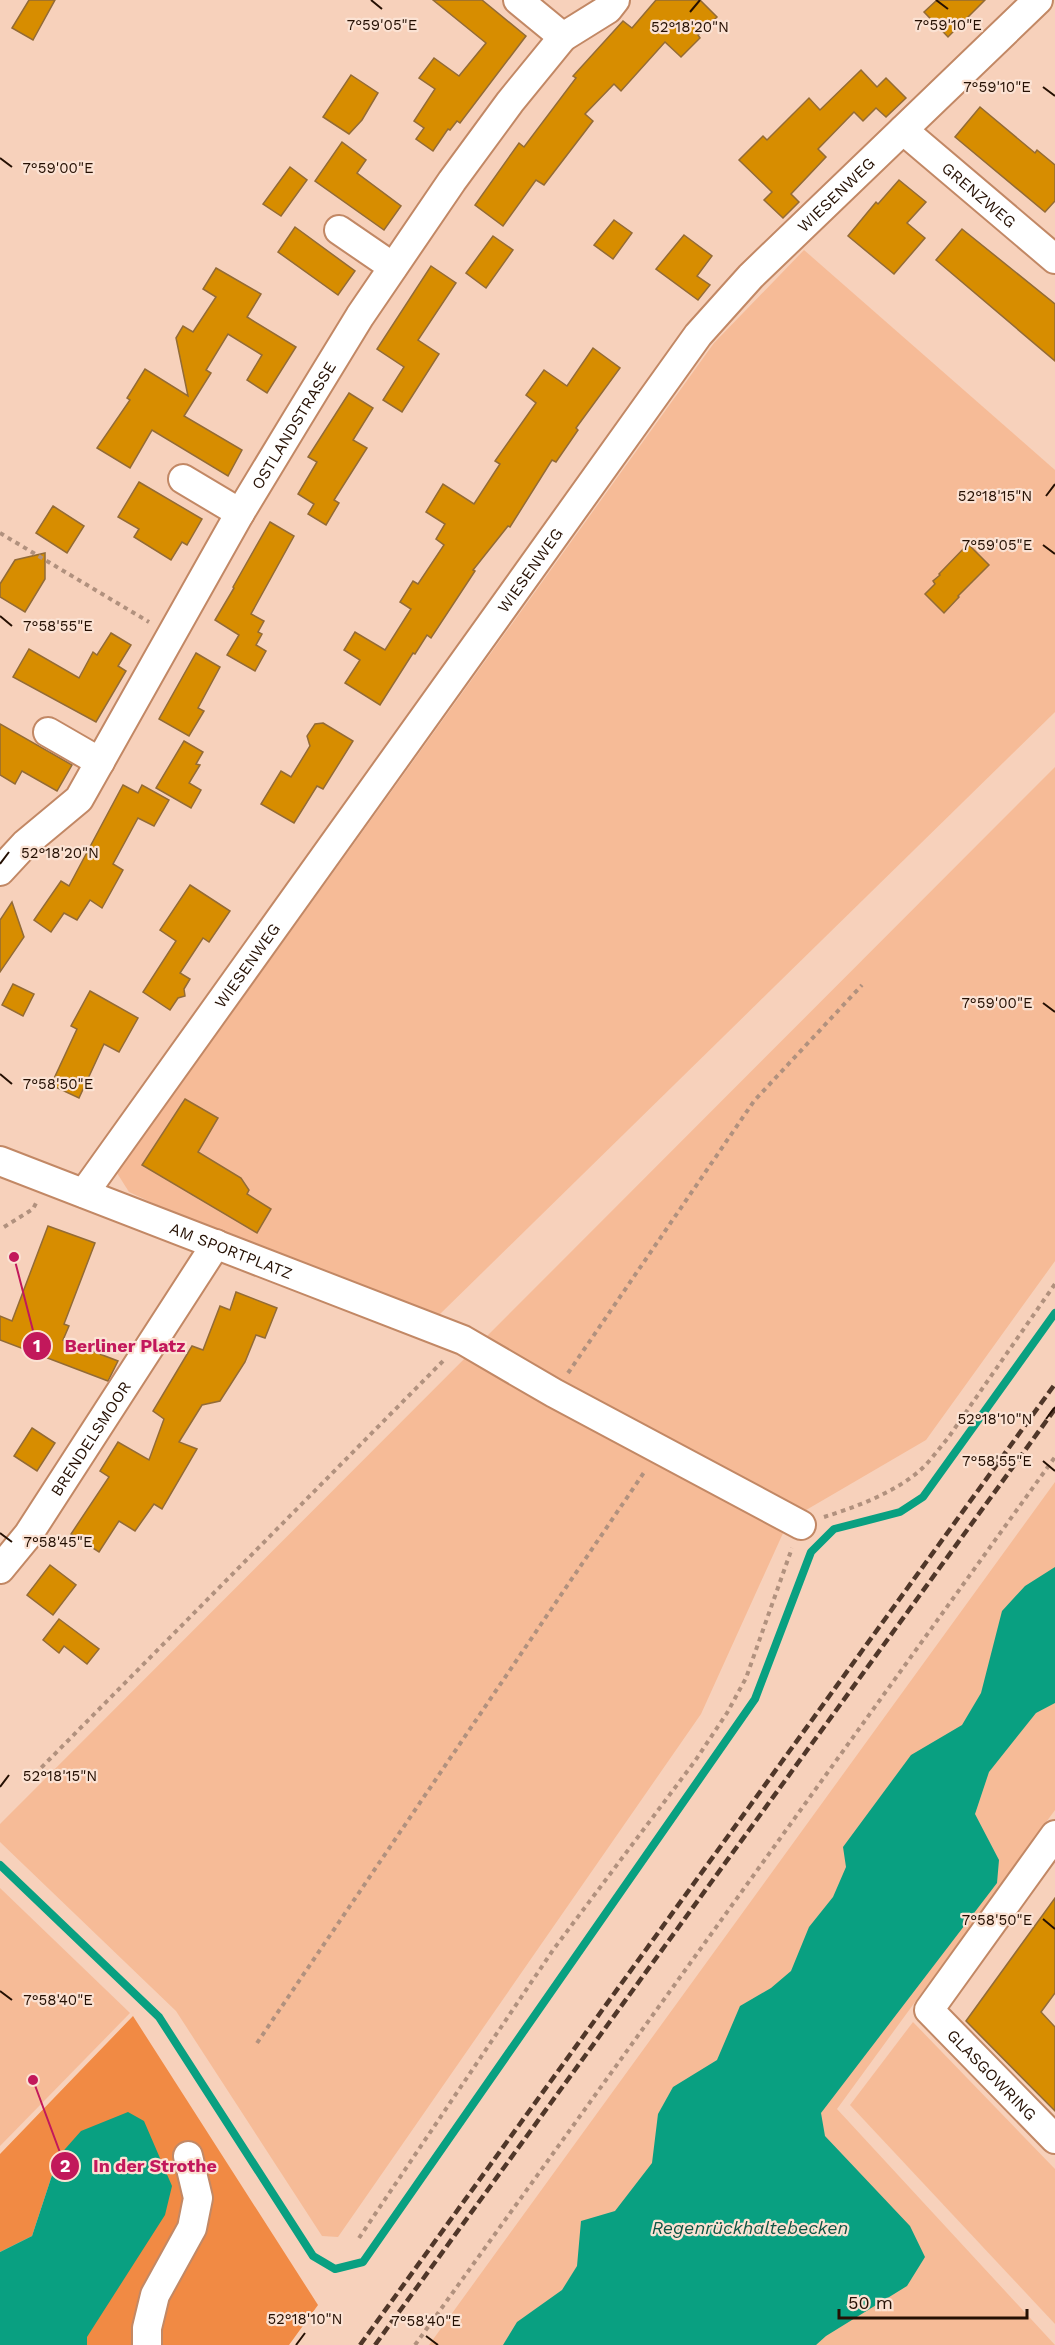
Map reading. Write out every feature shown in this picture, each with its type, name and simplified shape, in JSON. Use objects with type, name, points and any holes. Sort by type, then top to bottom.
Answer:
[{"type":"street","points":[[518,0],[563,37]]},
{"type":"street","name":"OSTLANDSTRASSE","points":[[0,871],[25,844],[79,799],[240,513],[360,316],[452,181],[510,102],[563,37],[608,9],[615,0]]},
{"type":"street","name":"WIESENWEG","points":[[84,1193],[698,335],[751,276],[903,130],[1028,3]]},
{"type":"street","name":"GRENZWEG","points":[[903,130],[1055,259]]},
{"type":"street","points":[[339,230],[393,267]]},
{"type":"street","points":[[183,479],[240,513]]},
{"type":"street","points":[[48,732],[100,762]]},
{"type":"street","name":"AM SPORTPLATZ","points":[[0,1161],[463,1340],[554,1393],[801,1525]]},
{"type":"street","name":"BRENDELSMOOR","points":[[0,1569],[28,1535],[216,1244]]},
{"type":"street","name":"GLASGOWRING","points":[[1055,1835],[929,2010],[1055,2139]]},
{"type":"street","points":[[147,2345],[147,2328],[155,2295],[192,2228],[198,2198],[188,2156]]},
{"type":"path","points":[[0,533],[172,635]]},
{"type":"path","points":[[554,1393],[754,1101],[862,985]]},
{"type":"path","points":[[4,1227],[33,1209],[46,1178]]},
{"type":"path","points":[[359,2238],[553,1950],[695,1761],[727,1713],[746,1678],[801,1525],[858,1507],[913,1477],[948,1438],[1055,1284]]},
{"type":"path","points":[[36,1774],[463,1340]]},
{"type":"path","points":[[257,2043],[659,1450]]},
{"type":"path","points":[[415,2345],[1055,1457]]},
{"type":"shaded area","points":[[804,250],[1055,470],[1055,712],[438,1316],[217,1233],[129,1192],[117,1173],[714,343]]},
{"type":"shaded area","points":[[1055,767],[1055,1261],[926,1440],[789,1520],[701,1714],[338,2237],[322,2236],[176,2011],[0,1842],[0,1824]]},
{"type":"shaded area","points":[[1055,1482],[1055,1810],[837,2109],[1055,2345],[429,2345]]},
{"type":"shaded area","points":[[0,1888],[130,2013],[0,2146]]},
{"type":"shaded area","points":[[133,2016],[318,2305],[289,2345],[87,2345],[58,2157],[32,2236],[0,2252],[0,2154]]},
{"type":"shaded area","points":[[913,2022],[1055,2169],[1055,2324],[850,2105]]},
{"type":"water","name":"Regenrückhaltebecken","points":[[1055,1567],[1055,1703],[1036,1713],[989,1772],[975,1814],[999,1860],[997,1883],[821,2113],[825,2136],[910,2226],[925,2257],[907,2286],[826,2336],[816,2345],[503,2345],[517,2322],[562,2290],[577,2266],[581,2221],[615,2211],[652,2163],[658,2114],[673,2087],[717,2060],[740,2006],[771,1988],[791,1971],[809,1927],[833,1897],[846,1867],[843,1847],[911,1755],[962,1725],[981,1693],[1002,1611],[1025,1586]]},
{"type":"water","points":[[128,2112],[144,2121],[172,2186],[165,2215],[87,2337],[87,2345],[0,2345],[0,2252],[32,2236],[58,2157],[81,2131]]},
{"type":"building","points":[[29,0],[55,0],[33,40],[12,28]]},
{"type":"building","points":[[433,0],[482,0],[526,36],[460,123],[457,121],[450,130],[448,129],[433,151],[416,139],[424,128],[414,121],[435,89],[419,78],[434,58],[459,76],[486,43]]},
{"type":"building","points":[[656,0],[700,0],[717,17],[698,35],[700,38],[681,57],[665,42],[621,91],[614,84],[585,114],[593,121],[544,185],[536,180],[503,226],[475,205],[519,143],[524,147],[576,78],[573,76],[623,21],[632,28]]},
{"type":"building","points":[[937,0],[985,0],[948,37],[924,12]]},
{"type":"building","points":[[861,70],[877,87],[886,78],[906,98],[886,117],[876,108],[863,121],[854,112],[818,149],[826,157],[791,194],[799,202],[783,218],[764,200],[772,192],[739,160],[763,136],[767,140],[809,98],[820,110]]},
{"type":"building","points":[[351,75],[378,93],[362,120],[349,134],[323,117]]},
{"type":"building","points":[[980,107],[1035,153],[1037,150],[1055,165],[1055,201],[1045,212],[955,137]]},
{"type":"building","points":[[342,142],[366,160],[357,173],[401,206],[384,230],[315,181]]},
{"type":"building","points":[[290,167],[307,180],[281,216],[263,204]]},
{"type":"building","points":[[899,180],[926,202],[907,223],[925,238],[894,274],[848,236],[876,202],[878,204]]},
{"type":"building","points":[[614,220],[632,233],[613,259],[594,245]]},
{"type":"building","points":[[295,227],[355,271],[338,295],[278,252]]},
{"type":"building","points":[[962,229],[1055,304],[1055,361],[936,260]]},
{"type":"building","points":[[684,235],[712,256],[697,276],[710,285],[698,300],[656,269]]},
{"type":"building","points":[[493,236],[513,250],[486,288],[466,273]]},
{"type":"building","points":[[431,266],[456,283],[418,340],[439,354],[402,412],[383,400],[404,367],[377,349]]},
{"type":"building","points":[[216,268],[261,294],[247,317],[296,347],[267,393],[247,380],[262,355],[228,334],[206,370],[211,373],[184,416],[242,450],[228,476],[152,430],[130,468],[97,448],[130,400],[127,398],[145,369],[188,396],[176,338],[183,326],[193,332],[216,297],[203,289]]},
{"type":"building","points":[[593,348],[620,368],[576,428],[578,430],[556,462],[552,460],[510,527],[508,526],[473,570],[475,571],[431,638],[427,635],[415,654],[413,653],[380,705],[345,683],[360,660],[344,650],[355,632],[385,650],[411,609],[400,602],[413,581],[418,584],[444,545],[436,539],[445,524],[426,512],[443,484],[474,504],[500,464],[495,461],[536,403],[526,395],[544,370],[567,386]]},
{"type":"building","points":[[349,393],[373,408],[353,440],[367,448],[334,500],[339,503],[326,525],[308,514],[314,504],[298,494],[317,462],[308,457]]},
{"type":"building","points":[[139,482],[202,519],[187,545],[182,542],[171,560],[134,537],[139,529],[118,517]]},
{"type":"building","points":[[53,506],[84,526],[67,553],[36,533]]},
{"type":"building","points":[[270,522],[294,536],[251,614],[264,621],[258,632],[262,634],[256,645],[266,651],[255,671],[227,655],[239,635],[215,620]]},
{"type":"building","points":[[968,544],[989,565],[944,613],[925,594],[935,584],[933,581],[939,574]]},
{"type":"building","points":[[45,553],[45,579],[25,612],[0,597],[0,584],[15,560]]},
{"type":"building","points":[[111,633],[131,645],[118,666],[126,671],[96,722],[13,677],[29,649],[79,678],[93,652],[97,655]]},
{"type":"building","points":[[196,653],[220,667],[198,708],[204,711],[189,736],[159,719]]},
{"type":"building","points":[[323,723],[353,741],[323,789],[317,786],[294,823],[261,804],[281,771],[291,777],[310,746],[307,736],[315,724]]},
{"type":"building","points":[[0,724],[72,765],[57,791],[22,771],[15,784],[0,775]]},
{"type":"building","points":[[184,741],[203,752],[196,764],[200,765],[189,783],[201,790],[191,808],[156,788]]},
{"type":"building","points":[[123,785],[138,793],[142,785],[169,800],[154,826],[138,818],[113,864],[123,870],[102,908],[90,900],[77,920],[64,913],[51,932],[34,920],[61,881],[69,886]]},
{"type":"building","points":[[190,885],[230,911],[209,942],[203,938],[180,973],[190,979],[184,989],[185,996],[178,998],[170,1010],[143,992],[176,941],[160,930]]},
{"type":"building","points":[[12,902],[24,937],[0,972],[0,920]]},
{"type":"building","points":[[13,984],[34,994],[23,1016],[2,1005]]},
{"type":"building","points":[[90,991],[138,1018],[119,1052],[104,1044],[79,1098],[51,1085],[77,1029],[71,1026]]},
{"type":"building","points":[[185,1099],[218,1118],[198,1152],[241,1178],[249,1190],[247,1194],[271,1209],[257,1233],[142,1165]]},
{"type":"building","points":[[48,1226],[95,1243],[64,1324],[69,1326],[63,1340],[118,1361],[108,1381],[0,1340],[0,1316],[12,1321]]},
{"type":"building","points":[[236,1292],[277,1308],[265,1338],[256,1335],[245,1362],[220,1401],[202,1405],[179,1442],[197,1449],[162,1509],[154,1504],[135,1531],[119,1521],[99,1552],[71,1534],[109,1477],[100,1471],[118,1442],[149,1460],[164,1419],[153,1411],[192,1346],[203,1350],[220,1306],[230,1310]]},
{"type":"building","points":[[32,1428],[55,1443],[37,1471],[14,1456]]},
{"type":"building","points":[[50,1565],[76,1585],[53,1615],[27,1595]]},
{"type":"building","points":[[59,1619],[99,1649],[87,1664],[64,1646],[59,1653],[43,1640]]},
{"type":"building","points":[[1055,1898],[1055,1993],[1041,2012],[1055,2027],[1055,2111],[966,2021]]},
{"type":"waterway","points":[[0,1865],[159,2017],[313,2256],[335,2269],[363,2262],[755,1699],[811,1552],[834,1529],[900,1512],[923,1497],[1055,1313]]},
{"type":"railway","points":[[360,2345],[1055,1384]]},
{"type":"railway","points":[[375,2345],[1055,1409]]},
{"type":"place","name":"Berliner Platz","points":[[14,1257]]},
{"type":"place","name":"In der Strothe","points":[[33,2080]]}]
